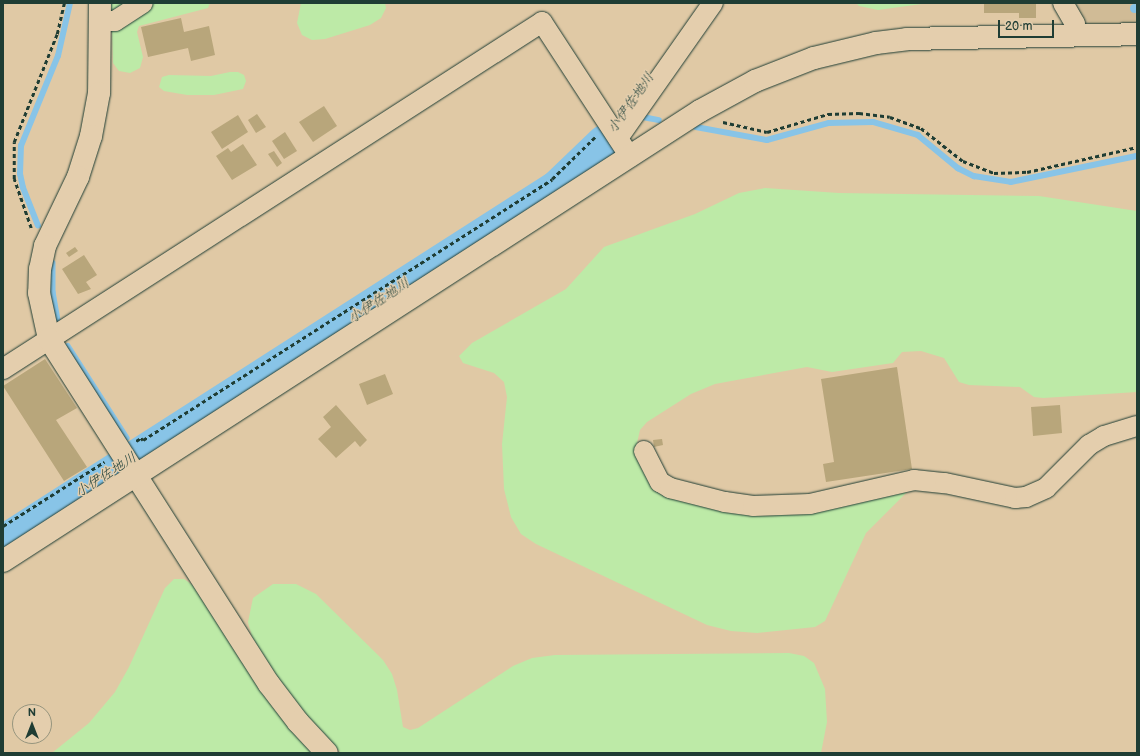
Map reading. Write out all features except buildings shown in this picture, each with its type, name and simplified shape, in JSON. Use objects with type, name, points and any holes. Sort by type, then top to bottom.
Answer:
[{"type":"street","points":[[100,12],[115,21],[143,3]]},
{"type":"street","points":[[613,130],[713,3]]},
{"type":"street","points":[[1063,3],[1075,24],[1075,36]]},
{"type":"street","points":[[100,12],[99,93],[91,136],[78,177],[46,243],[40,269],[39,293],[48,339],[269,684],[298,722],[327,753]]},
{"type":"street","points":[[3,369],[542,22],[630,157]]},
{"type":"street","points":[[3,561],[125,461],[630,157],[704,108],[755,81],[784,68],[814,58],[876,43],[939,36],[1075,36],[1137,34]]},
{"type":"street","points":[[644,451],[660,482],[698,496],[732,503],[782,506],[810,504],[914,480],[944,483],[1015,498],[1036,494],[1046,488],[1089,446],[1104,436],[1137,426]]},
{"type":"path","points":[[46,243],[34,238],[14,178],[12,154],[17,130],[57,34],[64,3]]},
{"type":"path","points":[[704,108],[715,121],[767,132],[828,114],[859,113],[890,117],[921,128],[963,161],[994,173],[1027,172],[1137,147]]},
{"type":"path","points":[[3,526],[125,461],[141,438],[143,440],[552,180],[613,130]]},
{"type":"shaded area","points":[[1069,3],[1137,3],[1137,24],[1086,26]]},
{"type":"green space","points":[[111,3],[210,3],[208,8],[139,26],[137,32],[143,57],[140,68],[130,73],[119,71],[113,63]]},
{"type":"green space","points":[[301,3],[385,3],[386,8],[381,18],[370,25],[325,39],[312,40],[302,35],[297,23]]},
{"type":"green space","points":[[856,3],[929,3],[878,10],[859,6]]},
{"type":"green space","points":[[238,72],[244,75],[246,81],[243,89],[214,95],[187,95],[164,91],[159,87],[162,77],[169,75],[211,76]]},
{"type":"green space","points":[[765,188],[839,193],[1039,196],[1137,211],[1137,392],[1043,398],[1034,397],[1020,387],[969,385],[959,382],[944,358],[921,351],[902,352],[893,363],[832,372],[807,367],[715,384],[691,394],[647,422],[640,430],[637,443],[637,454],[696,503],[907,492],[866,533],[825,621],[815,627],[757,633],[731,631],[707,625],[536,544],[521,534],[511,517],[504,489],[502,444],[507,397],[504,382],[494,373],[463,363],[459,356],[472,343],[566,289],[604,247],[695,214],[739,193]]},
{"type":"green space","points":[[174,579],[184,579],[194,586],[261,690],[314,753],[52,753],[89,723],[115,692],[129,667],[165,588]]},
{"type":"green space","points":[[273,584],[296,584],[316,594],[383,660],[392,674],[397,690],[403,727],[410,730],[418,728],[513,666],[532,658],[555,655],[789,653],[804,656],[814,663],[825,689],[827,722],[821,753],[341,753],[290,697],[254,644],[248,622],[253,598]]},
{"type":"water","points":[[1132,4],[1136,4],[1138,8],[1136,12],[1132,12],[1130,10],[1130,6]]},
{"type":"waterway","points":[[38,226],[23,188],[20,174],[21,146],[58,56],[70,3]]},
{"type":"waterway","points":[[643,117],[659,120]]},
{"type":"waterway","points":[[696,127],[767,140],[829,123],[873,122],[918,135],[958,168],[974,176],[1011,182],[1137,156]]},
{"type":"waterway","name":"小伊佐地川","points":[[604,142],[610,134]]},
{"type":"waterway","name":"小伊佐地川","points":[[3,542],[557,187],[604,142]]},
{"type":"waterway","points":[[53,263],[53,292],[58,320]]},
{"type":"waterway","points":[[68,346],[127,438]]},
{"type":"waterway","points":[[134,449],[138,455]]}]
